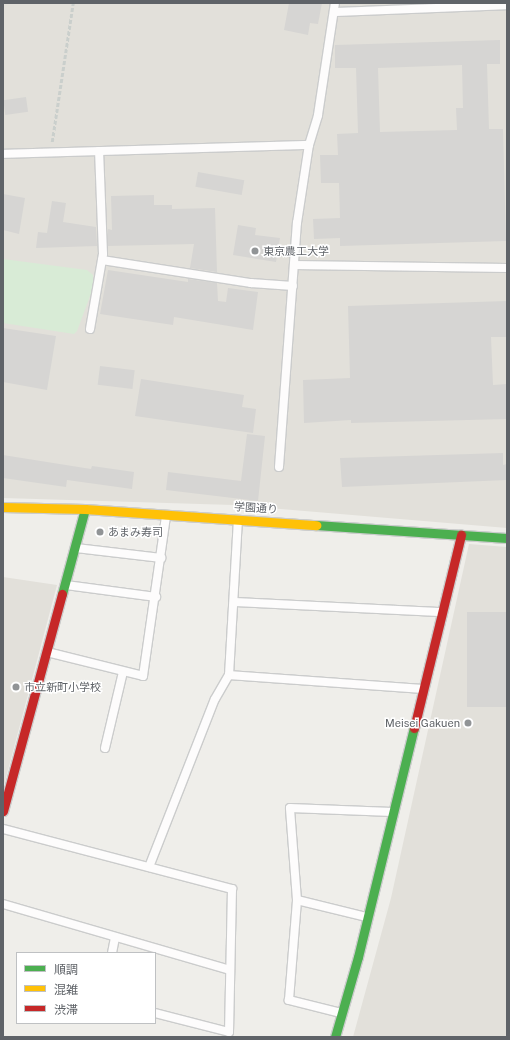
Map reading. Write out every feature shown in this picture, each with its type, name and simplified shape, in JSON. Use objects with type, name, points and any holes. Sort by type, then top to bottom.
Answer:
[{"type":"street","name":"学園通り","points":[[3,507],[85,509],[507,538]]},
{"type":"street","points":[[3,812],[66,585],[73,548],[85,509]]},
{"type":"street","points":[[335,1037],[368,918],[440,612],[460,535]]},
{"type":"lane","points":[[279,467],[294,264],[309,145],[318,115],[335,3]]},
{"type":"lane","points":[[334,12],[507,4]]},
{"type":"lane","points":[[3,154],[309,145]]},
{"type":"lane","points":[[90,329],[102,260],[99,151]]},
{"type":"lane","points":[[102,260],[251,283],[292,286]]},
{"type":"lane","points":[[294,264],[507,268]]},
{"type":"lane","points":[[47,652],[143,676],[156,596],[166,515]]},
{"type":"lane","points":[[149,867],[215,700],[229,675],[239,519]]},
{"type":"lane","points":[[73,548],[161,558]]},
{"type":"lane","points":[[66,585],[156,596]]},
{"type":"lane","points":[[234,602],[440,612]]},
{"type":"lane","points":[[105,748],[124,672]]},
{"type":"lane","points":[[229,675],[422,689]]},
{"type":"lane","points":[[341,1013],[289,1000],[297,900],[290,808],[392,812]]},
{"type":"lane","points":[[3,829],[232,889],[229,1032],[156,1013]]},
{"type":"lane","points":[[297,900],[368,918]]},
{"type":"lane","points":[[3,904],[230,970]]},
{"type":"lane","points":[[112,952],[115,937]]},
{"type":"path","points":[[51,152],[73,3]]},
{"type":"shaded area","name":"東京農工大学","points":[[3,3],[507,3],[507,528],[233,505],[3,498]]},
{"type":"shaded area","name":"Meisei Gakuen","points":[[469,544],[507,547],[507,1037],[353,1037],[391,898]]},
{"type":"shaded area","name":"市立新町小学校","points":[[3,577],[57,585],[3,789]]},
{"type":"green space","points":[[3,259],[87,270],[93,275],[93,288],[77,331],[74,334],[3,323]]},
{"type":"building","points":[[289,3],[322,3],[318,24],[310,23],[308,35],[284,30]]},
{"type":"building","points":[[500,40],[500,64],[487,64],[489,129],[503,129],[506,241],[340,246],[340,238],[314,239],[313,219],[340,218],[339,183],[321,183],[320,155],[338,155],[337,134],[358,133],[356,68],[335,68],[335,45]],"holes":[[[462,65],[463,108],[456,108],[457,130],[380,132],[378,68]]]},
{"type":"building","points":[[26,97],[28,112],[5,115],[3,100]]},
{"type":"building","points":[[198,172],[244,180],[242,195],[195,187]]},
{"type":"building","points":[[3,194],[25,198],[19,234],[3,230]]},
{"type":"building","points":[[154,195],[154,205],[172,205],[172,209],[215,208],[217,272],[190,268],[194,244],[108,246],[108,229],[112,230],[111,196]]},
{"type":"building","points":[[52,201],[66,203],[63,222],[96,227],[97,246],[36,248],[38,232],[47,233]]},
{"type":"building","points":[[238,225],[256,228],[255,235],[280,238],[276,262],[233,255]]},
{"type":"building","points":[[108,270],[188,282],[188,279],[217,283],[218,301],[226,302],[228,288],[258,292],[253,330],[174,317],[173,325],[100,314]]},
{"type":"building","points":[[507,301],[507,337],[491,337],[493,385],[507,384],[507,419],[351,423],[351,420],[304,423],[303,380],[350,378],[348,306]]},
{"type":"building","points":[[3,328],[56,336],[47,390],[3,382]]},
{"type":"building","points":[[100,366],[135,370],[132,389],[98,385]]},
{"type":"building","points":[[141,379],[244,395],[242,407],[256,409],[253,433],[135,416]]},
{"type":"building","points":[[247,434],[265,436],[258,501],[166,490],[168,472],[241,481]]},
{"type":"building","points":[[503,453],[503,465],[507,464],[507,480],[342,487],[340,458]]},
{"type":"building","points":[[3,455],[91,469],[92,466],[134,472],[132,489],[67,480],[66,487],[3,478]]},
{"type":"building","points":[[467,612],[507,612],[507,707],[467,707]]},
{"type":"traffic: fast","points":[[62,594],[85,509]]},
{"type":"traffic: fast","points":[[316,525],[507,538]]},
{"type":"traffic: fast","points":[[335,1037],[358,957],[414,728]]},
{"type":"traffic: slow","points":[[3,507],[85,509],[316,525]]},
{"type":"traffic: jam","points":[[414,728],[461,535]]},
{"type":"traffic: jam","points":[[3,811],[62,594]]},
{"type":"place","name":"東京農工大学","points":[[255,251]]},
{"type":"place","name":"あまみ寿司","points":[[100,532]]},
{"type":"place","name":"市立新町小学校","points":[[16,687]]},
{"type":"place","name":"Meisei Gakuen","points":[[468,723]]}]
